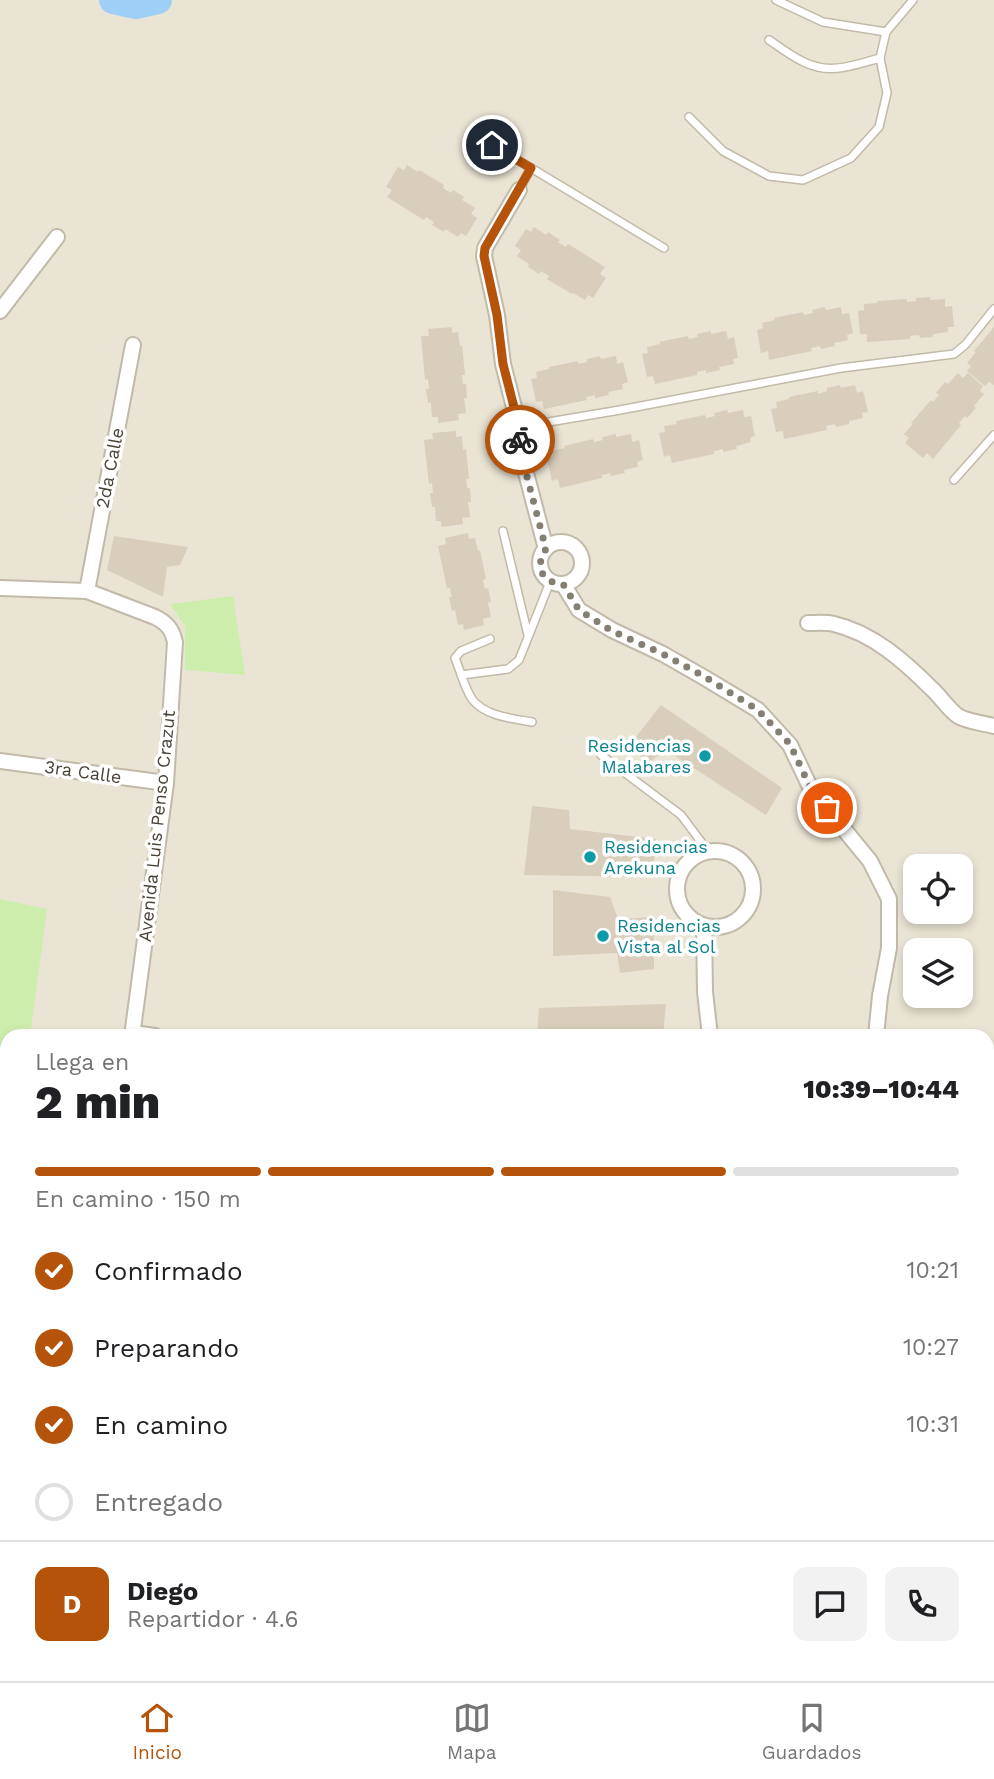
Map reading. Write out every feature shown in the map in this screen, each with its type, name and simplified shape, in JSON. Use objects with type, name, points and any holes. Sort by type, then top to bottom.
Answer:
[{"type":"street","points":[[519,190],[485,248],[484,256],[497,315],[503,364],[519,427],[521,454],[546,549]]},
{"type":"street","points":[[0,311],[57,237]]},
{"type":"street","name":"2da Calle","points":[[87,591],[133,345]]},
{"type":"street","points":[[557,583],[576,578],[580,572],[581,558],[568,543],[554,543],[546,549],[540,565],[545,577],[557,583],[579,610],[612,631],[705,677],[758,710],[790,744],[811,789],[870,861],[889,899],[889,948],[877,1029]]},
{"type":"street","name":"Avenida Luis Penso Crazut","points":[[0,588],[87,591],[155,617],[165,622],[173,631],[175,642],[166,783],[133,1029]]},
{"type":"street","points":[[808,623],[832,623],[871,639],[919,677],[961,718],[994,726]]},
{"type":"street","name":"3ra Calle","points":[[0,761],[166,783]]},
{"type":"street","points":[[708,851],[721,851],[737,857],[749,873],[753,884],[752,897],[739,918],[717,927],[704,926],[693,920],[678,900],[677,887],[686,864],[708,851]]},
{"type":"street","points":[[704,926],[705,992],[709,1029]]},
{"type":"lane","points":[[776,0],[823,22],[886,32]]},
{"type":"lane","points":[[688,117],[723,151],[769,176],[803,180],[851,158],[879,127],[887,93],[880,58],[886,32],[913,0]]},
{"type":"lane","points":[[769,40],[799,60],[820,68],[845,68],[880,58]]},
{"type":"lane","points":[[473,133],[664,248]]},
{"type":"lane","points":[[519,190],[531,168]]},
{"type":"lane","points":[[519,427],[841,368],[954,354],[966,344],[994,309]]},
{"type":"lane","points":[[954,480],[994,435]]},
{"type":"lane","points":[[503,531],[529,636]]},
{"type":"lane","points":[[461,675],[508,669],[519,660],[557,583]]},
{"type":"lane","points":[[491,639],[461,651],[455,658],[472,699],[481,707],[505,718],[532,722]]},
{"type":"lane","points":[[601,755],[681,816],[708,851]]},
{"type":"shaded area","points":[[0,0],[994,0],[994,1029],[0,1029]]},
{"type":"green space","points":[[233,596],[245,675],[185,670],[185,626],[170,604]]},
{"type":"green space","points":[[0,899],[47,909],[31,1029],[0,1029]]},
{"type":"building","points":[[407,165],[444,185],[443,188],[451,193],[453,190],[475,208],[471,214],[477,218],[466,236],[461,233],[458,237],[445,229],[444,232],[432,225],[434,222],[426,217],[424,220],[387,197],[392,190],[386,187],[398,167],[404,170]]},
{"type":"building","points":[[534,227],[546,235],[548,232],[566,247],[568,244],[605,267],[600,274],[606,278],[593,298],[588,295],[585,300],[572,294],[547,279],[549,276],[541,271],[539,274],[528,267],[529,264],[517,256],[521,250],[515,246],[526,229],[531,232]]},
{"type":"building","points":[[930,297],[930,300],[945,299],[945,307],[952,306],[954,327],[948,327],[948,332],[933,334],[933,337],[920,338],[919,335],[910,336],[910,339],[867,342],[867,334],[860,334],[858,311],[864,310],[864,304],[907,299],[907,302]]},
{"type":"building","points":[[825,307],[826,310],[841,307],[842,314],[849,313],[853,333],[847,335],[848,340],[834,343],[835,346],[821,349],[820,346],[811,348],[812,351],[769,360],[768,351],[761,353],[757,330],[763,328],[762,323],[803,312],[804,315],[813,313],[812,310]]},
{"type":"building","points":[[452,327],[452,333],[458,332],[460,346],[462,345],[466,413],[458,414],[459,420],[438,423],[438,417],[432,417],[431,403],[428,403],[428,379],[425,380],[421,336],[429,336],[428,329]]},
{"type":"building","points":[[994,327],[994,385],[989,382],[985,386],[967,371],[971,366],[967,363]]},
{"type":"building","points":[[711,331],[711,334],[726,331],[728,339],[734,337],[738,358],[733,359],[734,364],[719,367],[720,370],[706,373],[706,370],[697,372],[697,375],[655,384],[653,376],[647,377],[642,354],[648,353],[647,347],[688,336],[689,339],[698,337],[697,334]]},
{"type":"building","points":[[600,356],[601,359],[616,356],[617,364],[623,362],[628,382],[622,384],[623,389],[608,392],[609,395],[595,398],[595,395],[586,397],[587,400],[544,409],[542,401],[536,402],[531,379],[537,378],[536,372],[578,361],[578,364],[587,362],[587,359]]},
{"type":"building","points":[[958,373],[963,378],[968,373],[983,386],[980,391],[984,394],[974,406],[976,408],[959,423],[961,425],[933,459],[927,453],[923,458],[905,443],[909,438],[904,434],[931,400],[933,402],[939,395],[936,393],[945,382],[948,384]]},
{"type":"building","points":[[840,385],[841,388],[855,385],[857,393],[863,391],[868,412],[862,413],[863,418],[836,427],[835,424],[826,426],[827,430],[784,439],[783,431],[776,432],[771,409],[777,408],[776,402],[818,391],[818,394],[827,391],[827,388]]},
{"type":"building","points":[[727,410],[728,413],[743,410],[744,417],[751,416],[755,436],[750,438],[751,442],[736,446],[737,449],[723,452],[723,449],[714,451],[714,454],[672,463],[670,455],[664,457],[659,433],[665,432],[664,426],[705,415],[706,418],[715,416],[714,413]]},
{"type":"building","points":[[456,431],[456,437],[462,436],[463,450],[466,449],[470,517],[462,518],[463,524],[442,527],[441,521],[436,521],[435,507],[432,507],[432,483],[429,484],[424,440],[433,439],[432,433]]},
{"type":"building","points":[[616,434],[616,437],[631,434],[632,442],[639,440],[643,460],[637,462],[638,467],[624,470],[625,473],[611,476],[610,473],[602,475],[602,478],[560,488],[558,479],[552,481],[547,458],[553,456],[552,451],[593,439],[594,442],[603,440],[602,437]]},
{"type":"building","points":[[468,533],[469,539],[475,538],[478,551],[480,550],[486,579],[483,580],[491,602],[488,603],[491,617],[483,619],[484,625],[464,630],[463,624],[458,625],[455,610],[452,611],[449,597],[452,597],[450,588],[447,588],[438,546],[446,544],[445,538]]},
{"type":"building","points":[[114,536],[188,547],[180,565],[167,567],[163,597],[107,570]]},
{"type":"building","name":"Residencias Malabares","points":[[661,705],[782,788],[766,815],[666,750],[649,762],[628,747]]},
{"type":"building","name":"Residencias Arekuna","points":[[532,806],[569,810],[570,829],[656,839],[652,877],[524,875]]},
{"type":"building","name":"Residencias Vista al Sol","points":[[553,890],[610,897],[618,919],[654,917],[654,969],[620,973],[617,953],[553,956]]},
{"type":"building","points":[[666,1004],[664,1029],[538,1029],[539,1008]]},
{"type":"waterway","points":[[113,0],[136,5],[158,0]]},
{"type":"way so far","points":[[520,440],[521,454],[546,549],[540,565],[545,577],[550,582],[563,584],[579,610],[612,631],[663,654],[758,710],[790,744],[811,789],[827,808]]},
{"type":"place","name":"Residencias Malabares","points":[[705,756]]},
{"type":"place","name":"Residencias Arekuna","points":[[590,857]]},
{"type":"place","name":"Residencias Vista al Sol","points":[[603,936]]},
{"type":"route","points":[[492,145],[531,168],[485,248],[484,256],[520,440]]}]
